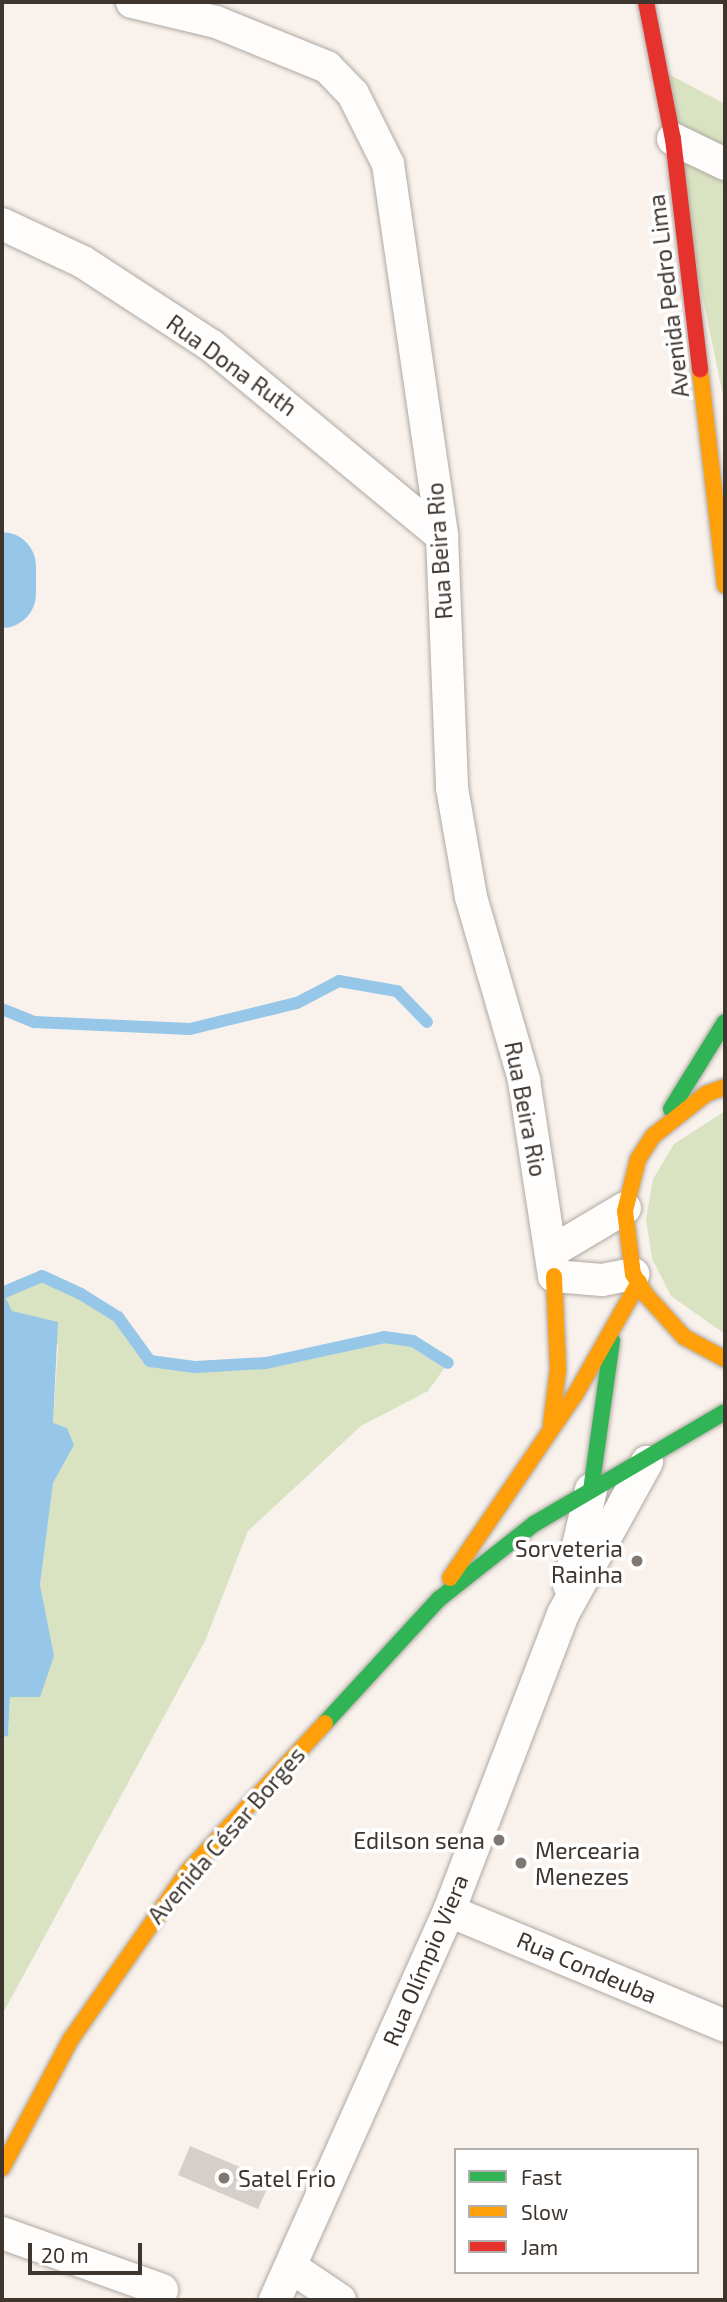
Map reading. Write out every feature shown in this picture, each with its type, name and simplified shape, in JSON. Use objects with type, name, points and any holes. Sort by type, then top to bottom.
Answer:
[{"type":"street","name":"Rua Beira Rio","points":[[132,2],[284,46],[327,67],[353,94],[387,164],[396,204],[442,536],[452,788],[471,897],[524,1080],[552,1264]]},
{"type":"street","name":"Avenida Pedro Lima","points":[[646,2],[673,139],[725,586]]},
{"type":"street","points":[[673,139],[725,164]]},
{"type":"street","name":"Rua Dona Ruth","points":[[2,224],[83,262],[212,346],[442,536]]},
{"type":"street","points":[[725,1022],[638,1159],[625,1208],[636,1278],[684,1337],[725,1359]]},
{"type":"street","points":[[653,1136],[706,1094],[725,1073]]},
{"type":"street","points":[[706,1094],[725,1087]]},
{"type":"street","points":[[552,1264],[625,1208]]},
{"type":"street","points":[[552,1264],[602,1280],[636,1278]]},
{"type":"street","points":[[550,1430],[558,1369],[552,1264]]},
{"type":"street","name":"Avenida César Borges","points":[[439,1599],[488,1514],[550,1430],[613,1328],[636,1278]]},
{"type":"street","points":[[591,1490],[613,1328]]},
{"type":"street","name":"Rua Olímpio Viera","points":[[275,2300],[449,1911],[563,1614],[647,1462],[725,1412]]},
{"type":"street","name":"Avenida César Borges","points":[[2,2168],[71,2039],[166,1900],[439,1599],[517,1536],[591,1490],[647,1462]]},
{"type":"street","name":"Rua Olímpio Viera","points":[[563,1614],[591,1490]]},
{"type":"street","name":"Rua Condeuba","points":[[449,1911],[725,2026]]},
{"type":"street","points":[[6,2243],[162,2290]]},
{"type":"street","points":[[291,2267],[340,2300]]},
{"type":"green space","points":[[655,67],[725,104],[725,405]]},
{"type":"green space","points":[[725,1111],[725,1334],[671,1296],[652,1259],[646,1219],[653,1179],[674,1144]]},
{"type":"green space","points":[[42,1276],[118,1317],[150,1361],[195,1367],[266,1363],[384,1337],[413,1341],[448,1363],[428,1391],[361,1426],[248,1531],[205,1641],[2,2015],[2,1737],[8,1735],[10,1697],[44,1620],[40,1585],[53,1483],[65,1457],[53,1423],[58,1345],[36,1321],[11,1311],[3,1293]]},
{"type":"water","points":[[2,1291],[12,1311],[58,1322],[53,1423],[67,1428],[74,1445],[53,1483],[40,1585],[54,1656],[40,1697],[10,1697],[8,1736],[2,1737]]},
{"type":"building","name":"Satel Frio","points":[[190,2146],[271,2180],[258,2209],[178,2175]]},
{"type":"waterway","points":[[2,566],[2,594]]},
{"type":"waterway","points":[[2,1009],[34,1022],[190,1029],[297,1003],[339,981],[397,991],[427,1022]]},
{"type":"waterway","points":[[2,1293],[42,1276],[81,1294],[118,1317],[150,1361],[195,1367],[266,1363],[384,1337],[413,1341],[448,1363]]},
{"type":"traffic: fast","points":[[671,1109],[725,1022]]},
{"type":"traffic: fast","points":[[591,1490],[612,1340]]},
{"type":"traffic: fast","points":[[325,1723],[439,1599],[534,1524],[725,1412]]},
{"type":"traffic: slow","points":[[700,369],[725,586]]},
{"type":"traffic: slow","points":[[725,1087],[706,1094],[653,1136],[638,1159],[625,1211],[633,1274],[647,1296],[684,1337],[725,1359]]},
{"type":"traffic: slow","points":[[551,1424],[558,1369],[554,1276]]},
{"type":"traffic: slow","points":[[450,1578],[575,1395],[639,1282]]},
{"type":"traffic: slow","points":[[2,2168],[71,2039],[189,1870],[325,1723]]},
{"type":"traffic: jam","points":[[646,2],[673,139],[700,369]]},
{"type":"place","name":"Sorveteria Rainha","points":[[637,1561]]},
{"type":"place","name":"Edilson sena","points":[[499,1840]]},
{"type":"place","name":"Mercearia Menezes","points":[[521,1863]]},
{"type":"place","name":"Satel Frio","points":[[224,2178]]}]
